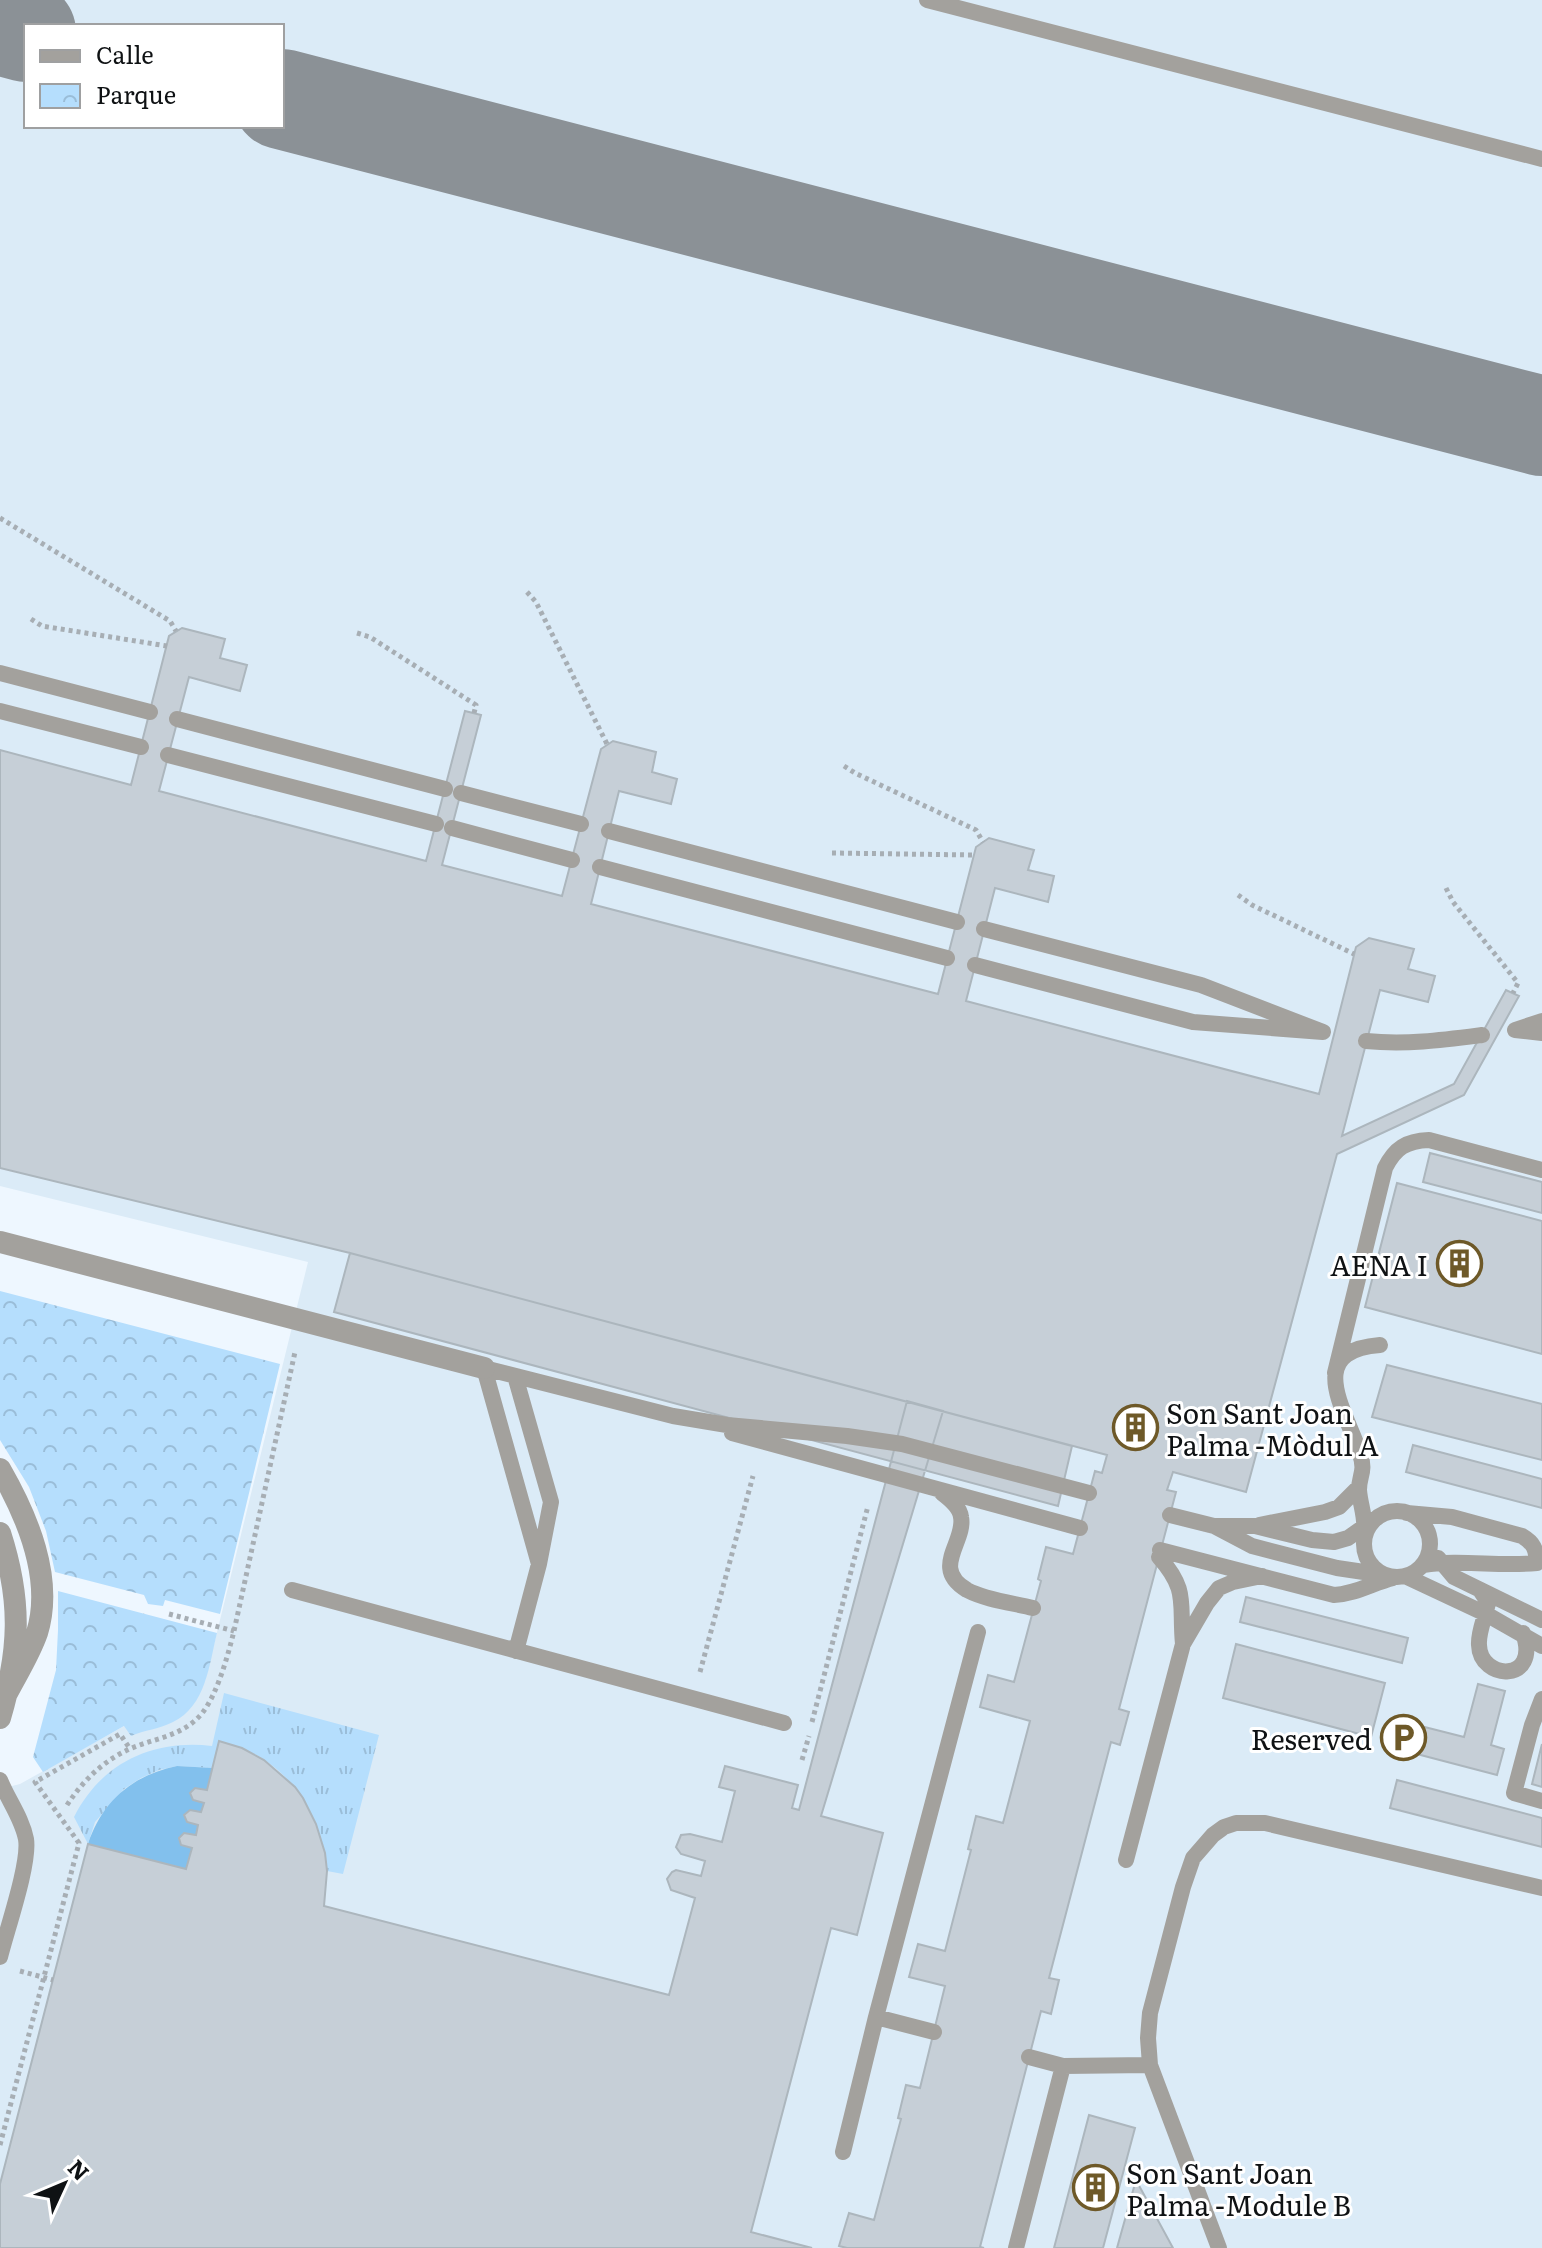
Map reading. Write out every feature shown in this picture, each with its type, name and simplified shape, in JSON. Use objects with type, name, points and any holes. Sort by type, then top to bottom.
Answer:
[{"type":"street","points":[[0,1242],[484,1368]]},
{"type":"street","points":[[0,1469],[25,1518],[42,1584],[42,1608],[37,1632],[2,1711]]},
{"type":"street","points":[[0,1533],[9,1560],[17,1605],[16,1642],[2,1711]]},
{"type":"street","points":[[0,1582],[9,1601],[16,1642]]},
{"type":"lane","points":[[927,0],[1542,159]]},
{"type":"lane","points":[[0,673],[150,712]]},
{"type":"lane","points":[[0,711],[141,747]]},
{"type":"lane","points":[[177,719],[581,824]]},
{"type":"lane","points":[[168,755],[572,860]]},
{"type":"lane","points":[[609,831],[957,922]]},
{"type":"lane","points":[[600,867],[947,958]]},
{"type":"lane","points":[[975,965],[1193,1022],[1328,1034],[1201,985],[984,929]]},
{"type":"lane","points":[[1542,1021],[1508,1031],[1542,1033]]},
{"type":"lane","points":[[1366,1041],[1397,1044],[1482,1035]]},
{"type":"lane","points":[[1214,1526],[1255,1526],[1325,1512],[1339,1507],[1359,1487],[1364,1471],[1361,1455],[1335,1389],[1335,1373],[1385,1168],[1391,1157],[1414,1141],[1429,1140],[1542,1170]]},
{"type":"lane","points":[[1335,1373],[1349,1353],[1365,1346],[1380,1345]]},
{"type":"lane","points":[[484,1368],[673,1416],[1080,1528]]},
{"type":"lane","points":[[484,1368],[539,1564]]},
{"type":"lane","points":[[515,1376],[551,1502],[539,1564],[516,1651]]},
{"type":"lane","points":[[673,1416],[902,1444],[1089,1493]]},
{"type":"lane","points":[[1359,1487],[1368,1527],[1364,1549],[1375,1569],[1486,1614],[1542,1646]]},
{"type":"lane","points":[[941,1492],[961,1514],[962,1522],[949,1562],[956,1580],[978,1594],[1033,1608]]},
{"type":"lane","points":[[1255,1526],[1312,1540],[1334,1542],[1368,1527],[1385,1513],[1396,1511],[1452,1517],[1522,1536],[1532,1542],[1540,1564],[1514,1566],[1440,1562],[1423,1565]]},
{"type":"lane","points":[[1407,1513],[1424,1525],[1430,1545],[1454,1577],[1542,1620]]},
{"type":"lane","points":[[1170,1515],[1214,1526],[1252,1546],[1337,1568],[1395,1576]]},
{"type":"lane","points":[[1183,1644],[1181,1594],[1160,1553],[1334,1595],[1350,1595],[1380,1581],[1415,1572],[1428,1556],[1430,1545]]},
{"type":"lane","points":[[1126,1860],[1183,1644],[1219,1588],[1262,1576]]},
{"type":"lane","points":[[292,1590],[784,1723]]},
{"type":"lane","points":[[1480,1590],[1488,1602],[1479,1644],[1482,1658],[1491,1667],[1510,1672],[1526,1660],[1527,1646],[1523,1633]]},
{"type":"lane","points":[[843,2152],[978,1632]]},
{"type":"lane","points":[[1542,1699],[1514,1793],[1542,1801]]},
{"type":"lane","points":[[0,1725],[2,1711]]},
{"type":"lane","points":[[0,1780],[20,1819],[26,1839],[26,1858],[0,1957]]},
{"type":"lane","points":[[1219,2248],[1150,2065],[1148,2038],[1150,2013],[1183,1887],[1193,1858],[1213,1835],[1236,1823],[1265,1823],[1542,1888]]},
{"type":"lane","points":[[876,2017],[934,2032]]},
{"type":"lane","points":[[1029,2057],[1063,2066],[1150,2065]]},
{"type":"lane","points":[[1016,2248],[1063,2066]]},
{"type":"path","points":[[0,518],[170,621],[176,631]]},
{"type":"path","points":[[527,592],[536,602],[607,744]]},
{"type":"path","points":[[31,619],[42,626],[167,646]]},
{"type":"path","points":[[357,633],[370,637],[476,705],[474,713]]},
{"type":"path","points":[[844,766],[976,830],[983,842]]},
{"type":"path","points":[[832,853],[974,855]]},
{"type":"path","points":[[1446,888],[1453,902],[1518,983],[1513,993]]},
{"type":"path","points":[[1238,895],[1252,905],[1354,954]]},
{"type":"path","points":[[67,1805],[89,1777],[122,1752],[172,1736],[203,1713],[221,1673],[234,1631],[295,1352]]},
{"type":"path","points":[[699,1673],[753,1476]]},
{"type":"path","points":[[802,1760],[868,1506]]},
{"type":"path","points":[[169,1614],[234,1631]]},
{"type":"path","points":[[0,2145],[79,1843],[35,1782],[120,1734],[130,1749]]},
{"type":"path","points":[[14,1970],[53,1980]]},
{"type":"shaded area","points":[[0,0],[1542,0],[1542,2248],[0,2248],[0,1789],[20,1784],[205,1681],[308,1262],[0,1186]]},
{"type":"shaded area","points":[[177,1766],[213,1768],[207,1790],[195,1788],[190,1793],[193,1800],[204,1803],[201,1812],[190,1810],[184,1815],[187,1822],[198,1825],[196,1835],[184,1833],[179,1838],[181,1845],[192,1848],[186,1869],[88,1844],[102,1815],[121,1792],[146,1776]]},
{"type":"green space","points":[[0,1291],[280,1364],[220,1614],[165,1600],[163,1606],[148,1604],[144,1595],[55,1572],[46,1531],[29,1487],[0,1440]]},
{"type":"green space","points":[[58,1591],[217,1633],[204,1684],[193,1706],[184,1715],[168,1724],[131,1736],[124,1726],[43,1772],[33,1757],[56,1670]]},
{"type":"green space","points":[[224,1693],[379,1735],[343,1874],[327,1871],[323,1848],[307,1806],[279,1772],[262,1758],[219,1742],[213,1768],[177,1766],[159,1770],[124,1789],[95,1822],[88,1844],[74,1817],[99,1782],[114,1769],[150,1751],[190,1745],[212,1746]]},
{"type":"building","name":"Son Sant Joan Palma -Mòdul A","points":[[182,628],[225,639],[220,658],[247,665],[240,691],[189,677],[159,791],[426,861],[465,711],[481,715],[442,865],[562,896],[601,749],[613,741],[656,752],[652,772],[677,779],[671,804],[619,791],[591,904],[938,994],[976,847],[989,838],[1034,850],[1028,870],[1054,876],[1048,902],[995,888],[966,1001],[1319,1094],[1356,947],[1369,938],[1414,949],[1408,969],[1435,976],[1428,1002],[1380,990],[1342,1136],[1454,1084],[1506,990],[1519,996],[1464,1095],[1337,1154],[1246,1492],[1173,1472],[1167,1490],[1176,1492],[1119,1709],[1129,1712],[1120,1745],[1111,1742],[1049,1978],[1059,1980],[1051,2014],[1041,2011],[980,2247],[984,2248],[839,2246],[849,2213],[874,2220],[901,2119],[898,2118],[906,2085],[920,2088],[945,1986],[909,1977],[918,1944],[945,1951],[971,1850],[968,1849],[976,1816],[1003,1823],[1030,1721],[980,1707],[988,1675],[1014,1682],[1041,1581],[1038,1579],[1046,1547],[1073,1554],[1095,1471],[1102,1473],[1107,1455],[350,1253],[0,1168],[0,750],[131,785],[169,636]]},
{"type":"building","points":[[1430,1153],[1542,1182],[1542,1213],[1423,1182]]},
{"type":"building","name":"AENA I","points":[[1397,1183],[1542,1221],[1542,1354],[1365,1307]]},
{"type":"building","points":[[350,1253],[1072,1446],[1058,1506],[334,1312]]},
{"type":"building","points":[[1387,1365],[1542,1404],[1542,1460],[1372,1417]]},
{"type":"building","points":[[907,1401],[943,1411],[821,1816],[883,1833],[857,1935],[831,1928],[751,2232],[812,2248],[0,2248],[0,2184],[88,1844],[186,1869],[192,1848],[181,1845],[179,1838],[184,1833],[196,1835],[198,1825],[187,1822],[184,1815],[190,1810],[201,1812],[204,1803],[193,1800],[190,1793],[195,1788],[207,1790],[219,1741],[242,1748],[264,1760],[303,1798],[316,1824],[325,1853],[324,1906],[669,1995],[695,1898],[671,1890],[667,1879],[676,1870],[701,1876],[705,1861],[681,1854],[676,1847],[681,1835],[690,1834],[722,1842],[735,1791],[719,1787],[725,1766],[798,1785],[792,1808],[799,1810]]},
{"type":"building","points":[[1413,1445],[1542,1479],[1542,1508],[1406,1472]]},
{"type":"building","points":[[1246,1597],[1408,1638],[1402,1663],[1240,1622]]},
{"type":"building","points":[[1236,1644],[1385,1683],[1371,1737],[1223,1698]]},
{"type":"building","points":[[1478,1684],[1505,1691],[1491,1745],[1504,1749],[1497,1775],[1390,1747],[1397,1720],[1464,1737]]},
{"type":"building","points":[[1542,1744],[1542,1787],[1532,1784]]},
{"type":"building","points":[[1397,1780],[1542,1818],[1542,1847],[1390,1808]]},
{"type":"building","name":"Son Sant Joan Palma -Module B","points":[[1089,2115],[1135,2128],[1103,2248],[1054,2248]]},
{"type":"building","name":"Son Sant Joan Palma -Module B","points":[[1136,2180],[1173,2248],[1117,2248]]},
{"type":"taxiway","points":[[0,25],[24,31]]},
{"type":"taxiway","points":[[284,100],[1542,426]]},
{"type":"place","name":"AENA I","points":[[1459,1264]]},
{"type":"place","name":"Son Sant Joan Palma -Mòdul A","points":[[1135,1428]]},
{"type":"place","name":"Reserved","points":[[1403,1738]]},
{"type":"place","name":"Son Sant Joan Palma -Module B","points":[[1095,2188]]}]
